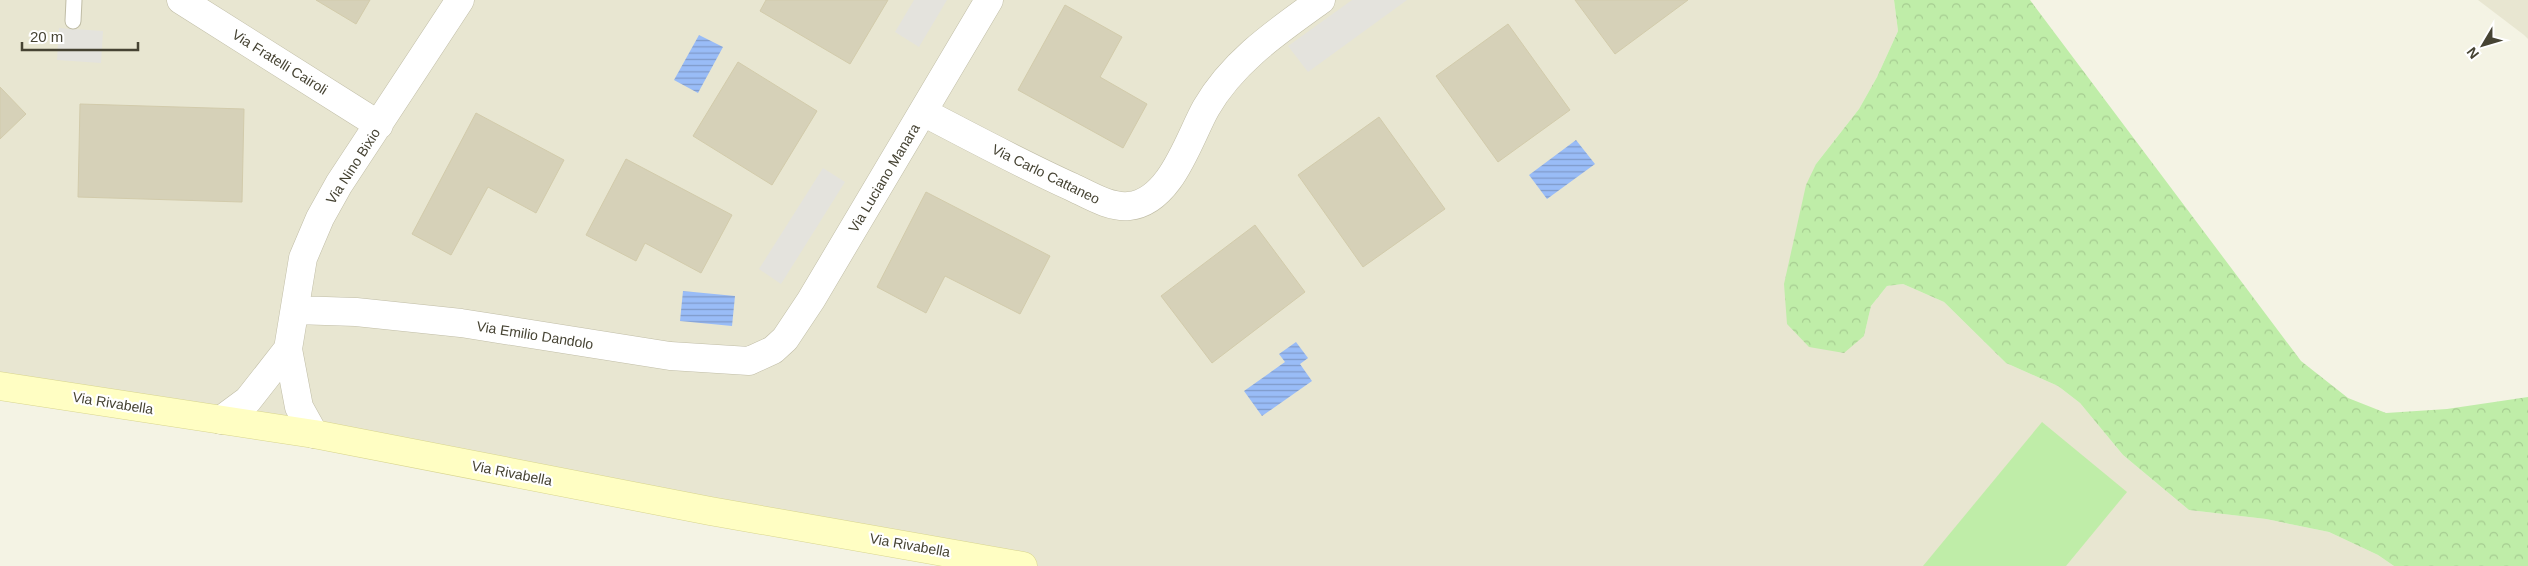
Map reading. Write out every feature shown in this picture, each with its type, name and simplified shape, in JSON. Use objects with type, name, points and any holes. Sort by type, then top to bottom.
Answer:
[{"type":"street","name":"Via Fratelli Cairoli","points":[[181,0],[379,125]]},
{"type":"street","name":"Via Nino Bixio","points":[[314,434],[299,407],[288,349],[303,258],[320,218],[460,0]]},
{"type":"street","name":"Via Luciano Manara","points":[[773,350],[785,339],[811,300],[989,0]]},
{"type":"street","name":"Via Carlo Cattaneo","points":[[923,112],[1036,171],[1107,203],[1130,206],[1149,198],[1163,186],[1179,165],[1206,108],[1238,65],[1276,32],[1321,0]]},
{"type":"street","name":"Via Emilio Dandolo","points":[[294,310],[356,312],[461,323],[670,356],[749,361],[773,350]]},
{"type":"street","name":"Via Nino Bixio","points":[[221,420],[248,400],[288,349]]},
{"type":"street","name":"Via Rivabella","points":[[0,386],[314,434],[710,511],[1023,566]]},
{"type":"lane","points":[[73,21],[74,0]]},
{"type":"shaded area","points":[[0,0],[1894,0],[1898,31],[1877,77],[1859,109],[1816,164],[1864,336],[1871,306],[1887,286],[1903,284],[1944,302],[2006,363],[2058,386],[2080,403],[2123,455],[2189,510],[2266,519],[2329,532],[2378,555],[2394,566],[1023,566],[0,386]]},
{"type":"shaded area","points":[[914,0],[947,0],[919,47],[895,32]]},
{"type":"shaded area","points":[[1352,0],[1407,0],[1308,72],[1288,46]]},
{"type":"shaded area","points":[[2478,0],[2528,0],[2528,39],[2524,35]]},
{"type":"shaded area","points":[[59,28],[103,31],[101,63],[57,60]]},
{"type":"shaded area","points":[[823,168],[845,182],[781,284],[759,269]]},
{"type":"green space","points":[[1894,0],[2030,0],[2301,361],[2348,398],[2386,413],[2447,409],[2528,397],[2528,566],[2394,566],[2378,555],[2329,532],[2266,519],[2189,510],[2123,455],[2080,403],[2058,386],[2006,363],[1944,302],[1903,284],[1887,286],[1871,306],[1864,336],[1844,353],[1809,347],[1787,324],[1784,284],[1806,185],[1816,164],[1859,109],[1877,77],[1898,31]]},
{"type":"green space","points":[[2042,422],[2127,492],[2066,566],[1923,566]]},
{"type":"water","points":[[699,35],[723,47],[698,93],[674,80]]},
{"type":"water","points":[[1576,140],[1595,164],[1547,199],[1529,175]]},
{"type":"water","points":[[683,291],[735,296],[732,326],[680,321]]},
{"type":"water","points":[[1296,342],[1308,358],[1300,364],[1312,381],[1262,416],[1244,391],[1285,362],[1279,354]]},
{"type":"building","points":[[316,0],[370,0],[356,24]]},
{"type":"building","points":[[766,0],[888,0],[850,64],[760,11]]},
{"type":"building","points":[[1575,0],[1688,0],[1615,54]]},
{"type":"building","points":[[1065,5],[1122,37],[1100,77],[1147,104],[1123,148],[1018,90]]},
{"type":"building","points":[[1508,24],[1570,110],[1498,162],[1436,76]]},
{"type":"building","points":[[738,62],[817,111],[772,185],[693,136]]},
{"type":"building","points":[[0,87],[26,114],[0,139]]},
{"type":"building","points":[[80,104],[244,109],[242,202],[78,197]]},
{"type":"building","points":[[476,113],[564,160],[536,213],[488,187],[451,255],[412,234]]},
{"type":"building","points":[[1379,117],[1445,209],[1363,267],[1298,175]]},
{"type":"building","points":[[626,159],[732,215],[701,273],[645,243],[636,261],[586,235]]},
{"type":"building","points":[[926,192],[1050,256],[1020,314],[945,276],[926,313],[877,287]]},
{"type":"building","points":[[1255,225],[1305,292],[1212,363],[1161,296]]}]
